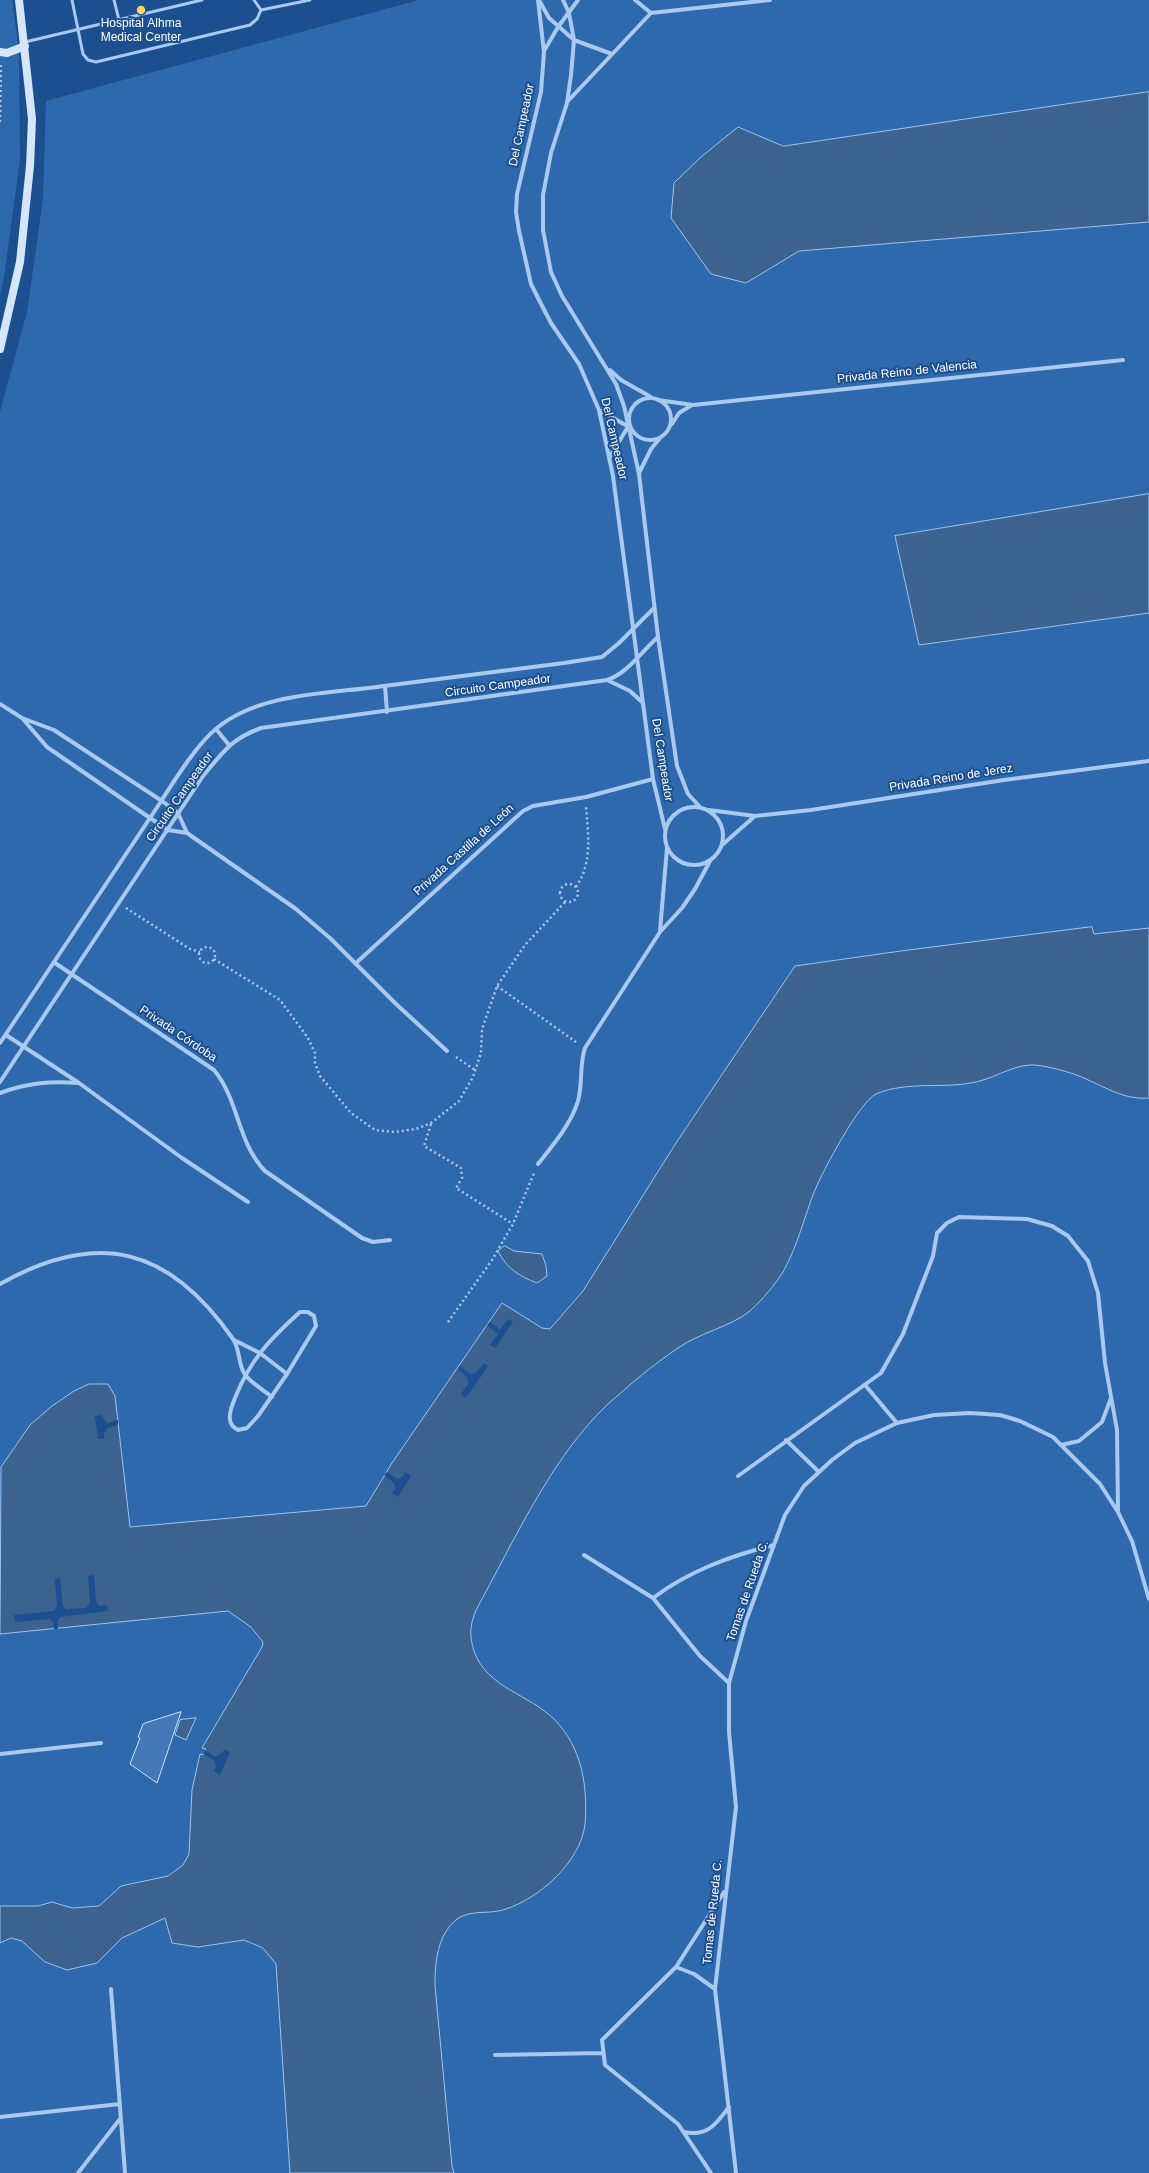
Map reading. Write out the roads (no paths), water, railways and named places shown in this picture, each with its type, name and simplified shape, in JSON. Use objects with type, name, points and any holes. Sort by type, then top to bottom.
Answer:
[{"type":"main road","points":[[0,349],[20,262],[27,203],[32,119],[20,0]]},
{"type":"main road","points":[[0,52],[7,52],[25,44]]},
{"type":"street","points":[[538,0],[549,18],[574,40],[612,54]]},
{"type":"street","name":"Del Campeador","points":[[538,0],[544,52],[542,92],[517,194],[516,212],[518,231],[531,284],[559,336],[580,364],[599,410],[609,459],[618,517],[653,779],[665,829]]},
{"type":"street","name":"Del Campeador","points":[[563,0],[568,13],[574,40],[567,103],[551,152],[543,195],[543,230],[552,272],[560,290],[616,384],[628,426],[639,474],[654,608],[677,766],[688,794],[700,807]]},
{"type":"street","points":[[544,52],[558,27],[578,0]]},
{"type":"street","points":[[635,0],[651,14]]},
{"type":"street","points":[[567,103],[612,54],[633,35],[651,14],[770,0]]},
{"type":"street","name":"Privada Reino de Valencia","points":[[658,400],[693,405],[1123,360]]},
{"type":"street","name":"Del Campeador","points":[[607,367],[621,380],[653,398]]},
{"type":"street","points":[[599,410],[628,426],[645,440],[660,438],[670,426],[670,410],[658,400],[653,398],[638,402],[631,410],[628,426],[609,459]]},
{"type":"street","name":"Privada Reino de Valencia","points":[[670,426],[679,413],[693,405]]},
{"type":"street","points":[[629,420],[632,430]]},
{"type":"street","name":"Del Campeador","points":[[639,474],[645,460],[660,438]]},
{"type":"street","name":"Circuito Campeador","points":[[0,1044],[150,818],[204,741],[216,729],[236,715],[254,706],[323,693],[602,657],[619,643],[654,608]]},
{"type":"street","name":"Circuito Campeador","points":[[0,1082],[203,776],[228,745],[242,735],[261,728],[387,712],[607,680],[621,674],[658,637]]},
{"type":"street","points":[[607,680],[630,691],[643,703]]},
{"type":"street","points":[[385,686],[387,712]]},
{"type":"street","points":[[0,704],[22,718],[54,730],[162,801],[178,814],[187,833]]},
{"type":"street","name":"Circuito Campeador","points":[[22,718],[47,747],[150,818]]},
{"type":"street","points":[[216,729],[228,745]]},
{"type":"street","name":"Privada Reino de Jerez","points":[[709,810],[756,816],[811,810],[1004,780],[1149,761]]},
{"type":"street","name":"Privada Castilla de León","points":[[356,963],[523,811],[533,806],[586,797],[653,779]]},
{"type":"street","points":[[538,1164],[555,1144],[570,1119],[578,1100],[580,1060],[585,1048],[660,932],[682,908],[710,861],[717,855],[722,846],[724,836],[722,826],[717,817],[709,810],[700,807],[682,809],[675,814],[665,829],[667,848],[660,932]]},
{"type":"street","points":[[722,846],[756,816]]},
{"type":"street","points":[[150,818],[168,830],[187,833],[296,909],[356,963],[395,1003],[447,1051]]},
{"type":"street","points":[[667,848],[673,856],[681,862],[690,865],[700,865],[710,861]]},
{"type":"street","name":"Privada Córdoba","points":[[55,963],[214,1070],[225,1083],[246,1145],[253,1159],[265,1172],[362,1238],[373,1242],[390,1240]]},
{"type":"street","points":[[6,1035],[79,1084],[182,1158],[248,1202]]},
{"type":"street","points":[[0,1093],[31,1083],[52,1081],[79,1084]]},
{"type":"street","points":[[738,1476],[881,1373],[902,1334],[933,1256],[937,1233],[946,1223],[959,1217],[1027,1218],[1052,1226],[1068,1236],[1088,1261],[1098,1293],[1105,1364],[1117,1430],[1118,1512]]},
{"type":"street","points":[[0,1284],[33,1267],[79,1254],[106,1251],[124,1254],[148,1262],[174,1276],[200,1298],[234,1340],[244,1374],[272,1397]]},
{"type":"street","points":[[300,1312],[308,1312],[314,1316],[316,1326],[272,1397],[247,1428],[238,1430],[234,1428],[229,1420],[232,1407],[244,1374],[260,1353],[278,1332],[300,1312]]},
{"type":"street","points":[[234,1340],[260,1353],[287,1374]]},
{"type":"street","points":[[865,1385],[897,1423]]},
{"type":"street","points":[[1061,1445],[1080,1441],[1102,1422],[1112,1398]]},
{"type":"street","name":"Tomas de Rueda C.","points":[[736,2173],[715,1989],[736,1807],[730,1732],[729,1683],[746,1621],[785,1515],[804,1486],[832,1460],[855,1443],[897,1423],[934,1415],[970,1413],[1000,1415],[1020,1421],[1053,1437],[1100,1484],[1118,1512],[1132,1541],[1149,1598]]},
{"type":"street","points":[[786,1440],[819,1472]]},
{"type":"street","points":[[653,1598],[673,1583],[736,1554],[774,1545]]},
{"type":"street","points":[[584,1555],[653,1598],[700,1656],[729,1683]]},
{"type":"street","points":[[0,1754],[100,1743]]},
{"type":"street","points":[[711,2173],[678,2124],[605,2065],[602,2052],[602,2040],[676,1967],[726,1890]]},
{"type":"street","points":[[676,1967],[694,1974],[715,1989]]},
{"type":"street","points":[[111,1989],[125,2173]]},
{"type":"street","points":[[495,2055],[602,2052]]},
{"type":"street","points":[[0,2117],[120,2104]]},
{"type":"street","points":[[684,2132],[694,2134],[707,2131],[715,2125],[729,2107]]},
{"type":"street","points":[[78,2173],[120,2119]]},
{"type":"lane","points":[[72,0],[82,54],[88,60],[96,62],[250,25],[257,19],[261,10]]},
{"type":"lane","points":[[114,0],[119,20]]},
{"type":"lane","points":[[25,44],[202,0]]},
{"type":"lane","points":[[254,0],[261,10]]},
{"type":"lane","points":[[261,10],[310,0]]},
{"type":"place","name":"Hospital Alhma Medical Center","points":[[141,10]]}]
